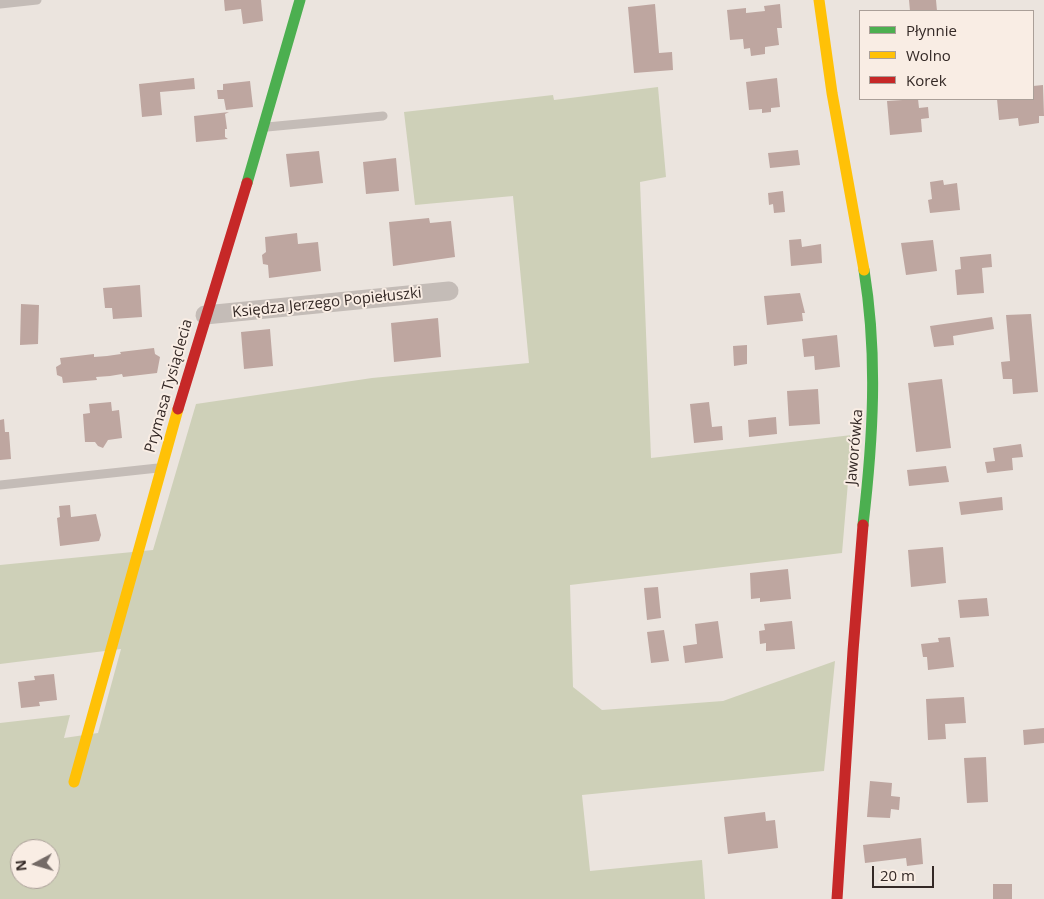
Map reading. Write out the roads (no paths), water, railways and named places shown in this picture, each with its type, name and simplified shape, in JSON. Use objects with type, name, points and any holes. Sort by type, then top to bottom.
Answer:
[{"type":"street","name":"Prymasa Tysiąclecia","points":[[74,782],[205,315],[264,127],[300,0]]},
{"type":"street","name":"Jaworówka","points":[[819,0],[827,71],[865,281],[874,375],[869,466],[851,673],[837,899]]},
{"type":"street","name":"Księdza Jerzego Popiełuszki","points":[[205,315],[449,291]]},
{"type":"lane","points":[[0,4],[37,0]]},
{"type":"lane","points":[[264,127],[383,116]]},
{"type":"lane","points":[[0,485],[161,468]]}]
